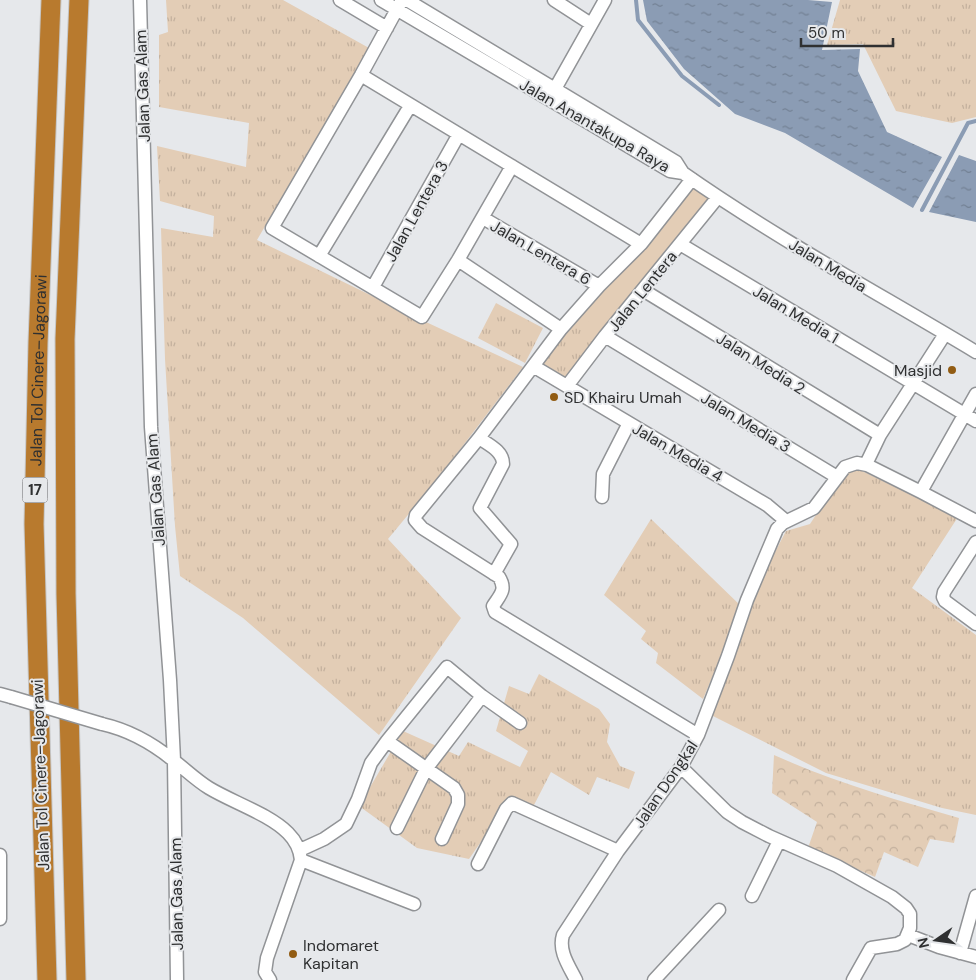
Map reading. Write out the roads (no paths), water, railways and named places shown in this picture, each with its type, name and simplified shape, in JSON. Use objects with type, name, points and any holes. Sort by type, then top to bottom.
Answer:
[{"type":"highway","name":"Jalan Tol Cinere–Jagorawi","points":[[46,980],[34,524],[38,343],[51,0]]},
{"type":"highway","name":"Jalan Tol Cinere–Jagorawi","points":[[76,980],[66,594],[65,339],[79,0]]},
{"type":"street","name":"Jalan Gas Alam","points":[[140,0],[151,427],[170,680],[174,760],[177,980]]},
{"type":"street","points":[[340,0],[387,28]]},
{"type":"street","name":"Jalan Anantakupa Raya","points":[[381,0],[399,5],[454,43],[552,94]]},
{"type":"street","name":"Jalan Anantakupa Raya","points":[[406,0],[460,31],[670,171],[687,176]]},
{"type":"street","points":[[554,0],[591,24]]},
{"type":"street","points":[[552,94],[605,0]]},
{"type":"street","points":[[399,5],[361,75],[272,228],[422,317],[458,260],[512,166]]},
{"type":"street","points":[[454,43],[460,31]]},
{"type":"street","points":[[361,75],[641,244]]},
{"type":"street","points":[[319,256],[410,106]]},
{"type":"street","name":"Jalan Lentera 3","points":[[373,287],[459,134]]},
{"type":"street","name":"Jalan Media","points":[[687,176],[859,285],[976,352]]},
{"type":"street","name":"Jalan Lentera","points":[[494,574],[422,528],[415,520],[416,515],[479,438],[561,329],[599,286],[641,244],[687,176]]},
{"type":"street","name":"Jalan Lentera","points":[[567,386],[605,336],[718,197]]},
{"type":"street","name":"Jalan Lentera 6","points":[[483,218],[599,286]]},
{"type":"street","name":"Jalan Media 1","points":[[680,244],[976,422]]},
{"type":"street","points":[[458,260],[561,329]]},
{"type":"street","name":"Jalan Media 2","points":[[643,290],[880,435]]},
{"type":"street","points":[[868,460],[880,435],[945,334]]},
{"type":"street","name":"Jalan Media 3","points":[[605,336],[836,477]]},
{"type":"street","name":"Jalan Media 4","points":[[533,366],[767,505],[786,521]]},
{"type":"street","points":[[924,486],[976,394]]},
{"type":"street","points":[[602,497],[604,474],[628,423]]},
{"type":"street","points":[[479,438],[497,450],[504,461],[480,508],[511,543],[494,574],[501,581],[503,589],[493,606],[495,612],[698,735]]},
{"type":"street","points":[[786,521],[814,508],[845,467],[852,464],[861,464],[904,483],[976,521]]},
{"type":"street","name":"Jalan Dongkal","points":[[576,980],[562,951],[561,940],[563,935],[618,851],[681,767],[698,735],[763,561],[777,529],[786,521]]},
{"type":"street","points":[[976,542],[944,592],[943,597],[944,601],[976,624]]},
{"type":"street","points":[[268,979],[265,967],[267,958],[300,855],[346,824],[358,799],[371,763],[387,740],[447,668],[520,723]]},
{"type":"street","points":[[5,696],[124,730],[139,737],[174,760],[211,790],[282,828],[293,838],[300,855],[414,904]]},
{"type":"street","points":[[397,828],[426,769],[482,696]]},
{"type":"street","points":[[387,740],[454,788],[458,795],[458,804],[442,838]]},
{"type":"street","points":[[681,767],[727,812],[742,822],[779,841],[830,863],[901,903],[910,914],[910,928],[905,940],[897,944],[873,946],[853,980]]},
{"type":"street","points":[[478,864],[506,809],[512,803],[618,851]]},
{"type":"street","points":[[752,896],[779,841]]},
{"type":"street","points":[[0,855],[0,919]]},
{"type":"street","points":[[960,953],[976,896]]},
{"type":"street","points":[[654,980],[719,910]]},
{"type":"street","points":[[908,935],[939,947],[976,957]]},
{"type":"water","points":[[643,0],[808,0],[832,2],[822,50],[860,49],[858,71],[887,132],[942,157],[913,208],[785,133],[735,114],[684,69],[647,21]]},
{"type":"water","points":[[959,155],[976,161],[976,222],[929,212]]},
{"type":"waterway","points":[[636,0],[638,20],[682,76],[719,105]]},
{"type":"waterway","points":[[922,210],[968,123],[976,121]]},
{"type":"place","name":"Masjid","points":[[952,370]]},
{"type":"place","name":"SD Khairu Umah","points":[[554,397]]},
{"type":"place","name":"Indomaret Kapitan","points":[[293,954]]}]
